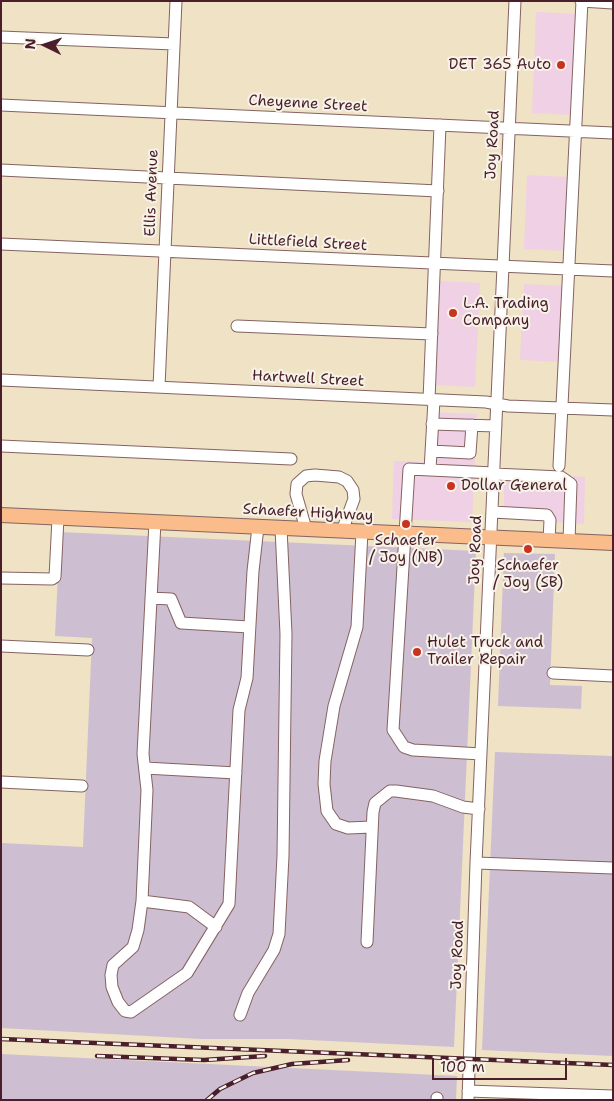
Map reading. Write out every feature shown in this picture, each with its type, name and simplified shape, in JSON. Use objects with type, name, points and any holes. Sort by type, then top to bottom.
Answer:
[{"type":"main road","name":"Schaefer Highway","points":[[1,515],[613,543]]},
{"type":"street","name":"Ellis Avenue","points":[[159,387],[176,1]]},
{"type":"street","name":"Joy Road","points":[[468,1095],[476,863],[515,1]]},
{"type":"street","points":[[559,466],[581,1],[613,3]]},
{"type":"street","points":[[1,37],[174,44]]},
{"type":"street","name":"Cheyenne Street","points":[[1,105],[613,133]]},
{"type":"street","points":[[430,470],[432,334],[440,125]]},
{"type":"street","points":[[1,170],[438,191]]},
{"type":"street","name":"Littlefield Street","points":[[1,244],[613,271]]},
{"type":"street","points":[[237,326],[432,334]]},
{"type":"street","name":"Hartwell Street","points":[[1,380],[613,410]]},
{"type":"street","points":[[432,424],[496,426]]},
{"type":"street","points":[[431,451],[470,453],[472,425]]},
{"type":"street","points":[[1,446],[291,458]]},
{"type":"street","points":[[481,754],[413,750],[404,747],[393,730],[406,534],[408,469],[561,477],[571,484],[568,541]]},
{"type":"street","points":[[306,529],[296,494],[297,484],[306,476],[315,475],[339,477],[347,481],[353,490],[354,499],[342,531]]},
{"type":"street","points":[[493,512],[544,514],[549,517],[570,518]]},
{"type":"street","points":[[549,517],[549,541]]},
{"type":"street","points":[[1,578],[52,579],[56,577],[58,518]]},
{"type":"street","points":[[155,522],[144,754],[147,790],[142,901],[138,930],[133,947],[112,965],[110,975],[118,1002],[125,1011],[132,1012],[187,973],[229,904],[239,710],[246,678],[258,527]]},
{"type":"street","points":[[240,1015],[248,993],[274,950],[279,934],[283,856],[286,634],[281,528]]},
{"type":"street","points":[[362,532],[357,626],[334,706],[325,762],[324,792],[327,811],[336,824],[348,828],[372,827]]},
{"type":"street","points":[[151,598],[170,599],[181,624],[249,627]]},
{"type":"street","points":[[1,646],[88,650]]},
{"type":"street","points":[[553,674],[613,676]]},
{"type":"street","points":[[145,768],[236,773]]},
{"type":"street","points":[[1,782],[82,786]]},
{"type":"street","points":[[367,942],[372,827],[375,803],[390,791],[433,796],[464,807],[479,809]]},
{"type":"street","points":[[476,863],[613,868]]},
{"type":"street","points":[[142,901],[189,906],[216,927]]},
{"type":"street","points":[[468,1095],[613,1096]]},
{"type":"shaded area","points":[[536,12],[578,14],[573,115],[532,113]]},
{"type":"shaded area","points":[[527,175],[569,177],[566,251],[524,249]]},
{"type":"shaded area","points":[[439,281],[480,283],[475,387],[435,385]]},
{"type":"shaded area","points":[[524,284],[565,286],[561,362],[520,360]]},
{"type":"shaded area","points":[[427,412],[477,414],[472,522],[392,519],[394,461],[425,462]]},
{"type":"shaded area","points":[[504,472],[585,477],[584,524],[504,519]]},
{"type":"shaded area","points":[[60,532],[476,551],[454,1047],[288,1039],[201,1039],[1,1028],[1,843],[83,847],[92,638],[55,636]]},
{"type":"shaded area","points":[[504,553],[555,554],[550,685],[582,686],[581,709],[498,706]]},
{"type":"shaded area","points":[[495,752],[613,756],[613,1056],[482,1050]]},
{"type":"shaded area","points":[[1,1054],[457,1076],[456,1100],[1,1100]]},
{"type":"railway","points":[[1,1039],[613,1065]]},
{"type":"railway","points":[[97,1056],[204,1060],[265,1056]]},
{"type":"railway","points":[[207,1100],[220,1089],[253,1073],[292,1064],[348,1060]]},
{"type":"place","name":"DET 365 Auto","points":[[561,65]]},
{"type":"place","name":"L.A. Trading Company","points":[[453,313]]},
{"type":"place","name":"Dollar General","points":[[451,486]]},
{"type":"place","name":"Schaefer / Joy (NB)","points":[[406,524]]},
{"type":"place","name":"Schaefer / Joy (SB)","points":[[528,549]]},
{"type":"place","name":"Hulet Truck and Trailer Repair","points":[[417,652]]}]
